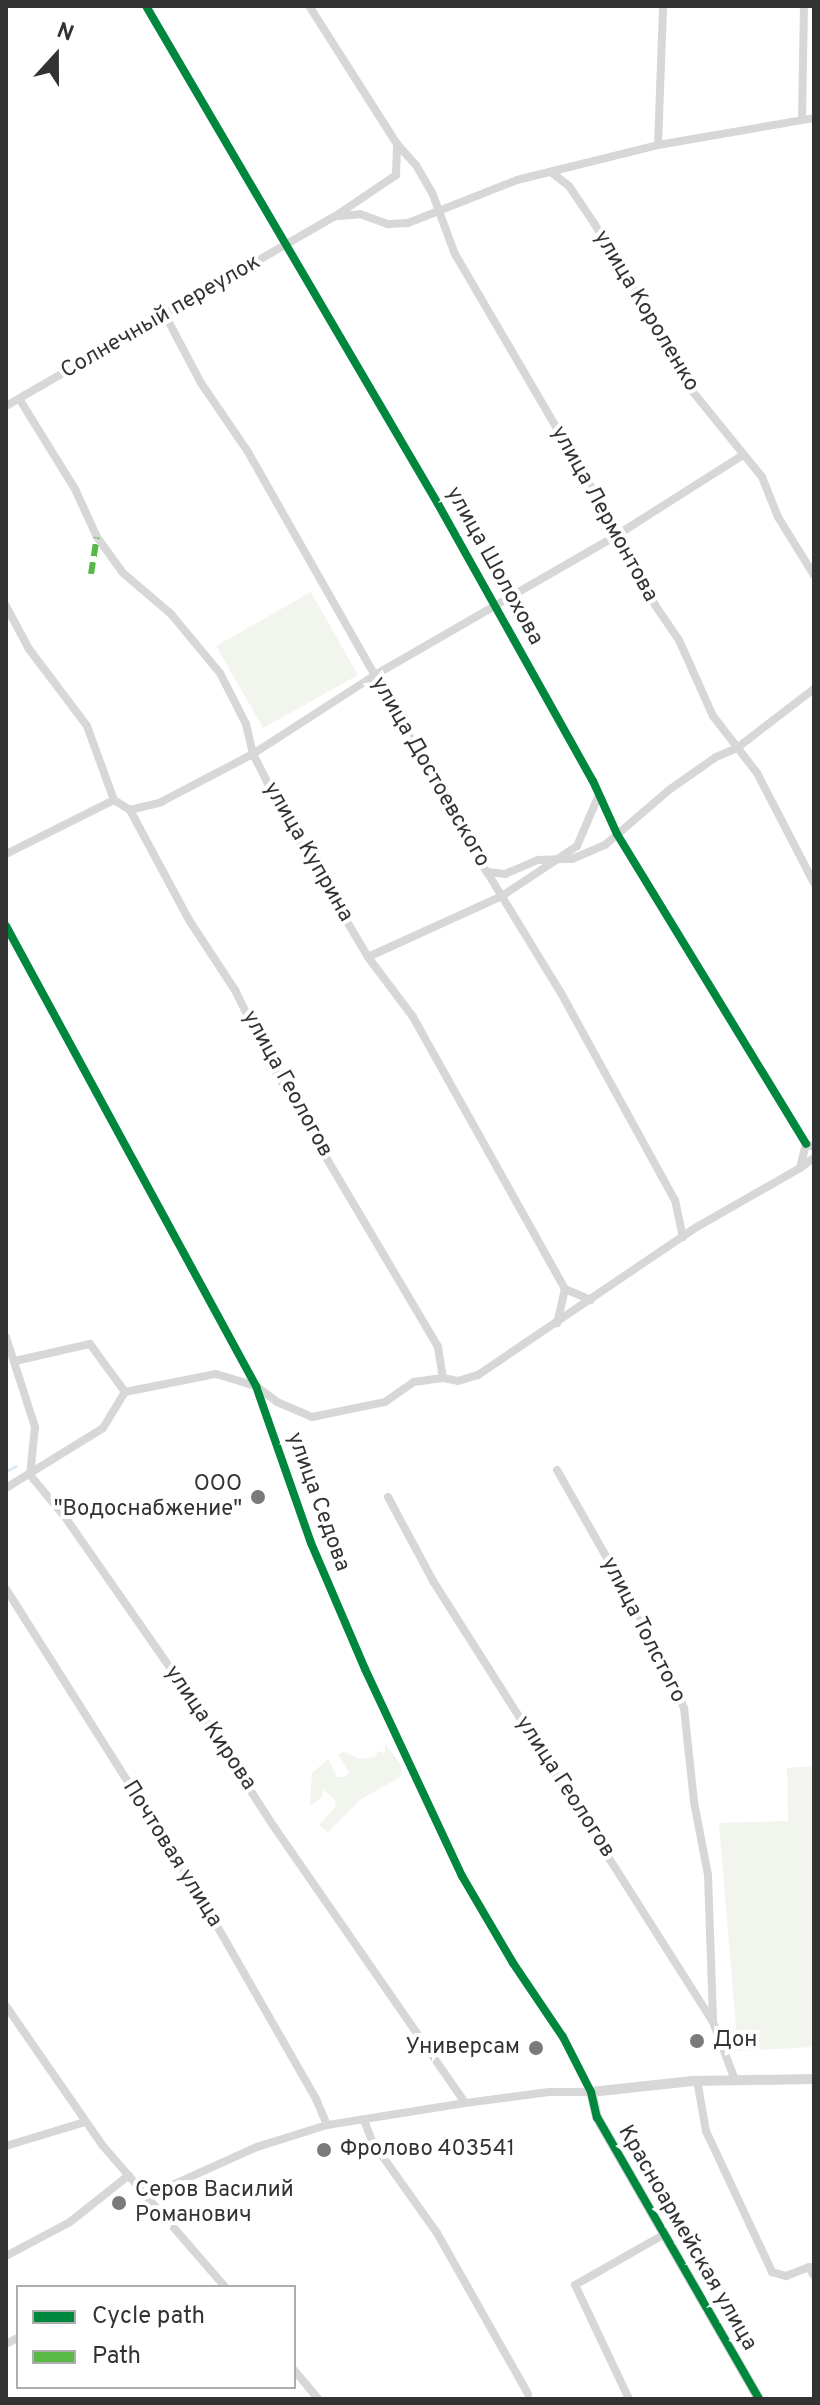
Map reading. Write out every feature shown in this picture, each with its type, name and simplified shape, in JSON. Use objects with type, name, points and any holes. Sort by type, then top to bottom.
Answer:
[{"type":"street","name":"улица Шолохова","points":[[146,6],[453,530],[493,608],[525,657],[593,781],[617,834],[810,1146]]},
{"type":"street","name":"улица Лермонтова","points":[[309,6],[397,144],[416,165],[442,213],[455,254],[655,605],[679,640],[713,716],[757,773],[814,883]]},
{"type":"street","points":[[658,145],[663,6]]},
{"type":"street","points":[[802,119],[804,6]]},
{"type":"street","points":[[334,217],[360,214],[388,224],[408,223],[442,213],[517,180],[658,145],[814,118]]},
{"type":"street","name":"Солнечный переулок","points":[[6,406],[334,217],[396,175],[397,144]]},
{"type":"street","name":"улица Короленко","points":[[551,172],[569,186],[660,333],[680,376],[762,477],[778,517],[814,575]]},
{"type":"street","name":"улица Достоевского","points":[[164,313],[201,383],[248,452],[487,872],[561,993],[669,1187],[683,1237]]},
{"type":"street","name":"улица Куприна","points":[[20,400],[75,489],[97,537],[123,573],[171,614],[220,673],[246,724],[253,754],[287,821],[368,957],[413,1017],[565,1289]]},
{"type":"street","points":[[130,810],[161,802],[253,754],[375,675],[617,535],[743,455]]},
{"type":"street","points":[[6,606],[29,649],[87,726],[114,800],[6,854]]},
{"type":"street","points":[[487,872],[505,874],[538,860],[555,861],[589,852],[716,757],[737,748],[814,689]]},
{"type":"street","points":[[368,957],[502,896],[577,846],[598,797]]},
{"type":"street","name":"улица Геологов","points":[[114,800],[130,810],[189,920],[235,990],[272,1066],[438,1347],[443,1378]]},
{"type":"street","name":"улица Седова","points":[[6,926],[256,1386],[311,1543],[365,1669],[462,1876],[513,1963],[563,2037],[591,2092]]},
{"type":"street","points":[[800,1168],[810,1146]]},
{"type":"street","points":[[6,1488],[103,1428],[125,1392],[216,1374],[256,1386],[277,1402],[312,1417],[385,1402],[414,1382],[443,1378],[458,1381],[478,1375],[683,1237],[814,1158]]},
{"type":"street","points":[[557,1323],[565,1289],[591,1300]]},
{"type":"street","points":[[6,1337],[35,1427],[30,1475]]},
{"type":"street","points":[[15,1361],[90,1344],[125,1392]]},
{"type":"street","points":[[268,1413],[269,1404],[277,1402]]},
{"type":"street","name":"улица Толстого","points":[[557,1470],[637,1611],[684,1708],[694,1802],[708,1875],[713,2022]]},
{"type":"street","name":"улица Кирова","points":[[30,1475],[65,1517],[187,1692],[270,1821],[465,2103]]},
{"type":"street","name":"улица Геологов","points":[[388,1497],[433,1581],[713,2022],[735,2080]]},
{"type":"street","name":"Почтовая улица","points":[[6,1589],[197,1891],[316,2099],[327,2125]]},
{"type":"street","points":[[6,2006],[85,2122],[223,2285]]},
{"type":"street","points":[[148,2196],[257,2147],[327,2125],[549,2092],[591,2092],[697,2080],[814,2079]]},
{"type":"street","points":[[697,2080],[706,2131],[772,2272],[786,2276],[809,2267],[814,2276]]},
{"type":"street","name":"Красноармейская улица","points":[[591,2092],[597,2117],[759,2399]]},
{"type":"street","points":[[364,2120],[373,2143],[437,2233],[528,2394]]},
{"type":"street","points":[[6,2146],[85,2122]]},
{"type":"street","points":[[6,2256],[70,2222],[129,2175]]},
{"type":"street","points":[[629,2399],[575,2285],[663,2235]]},
{"type":"street","points":[[296,2372],[318,2399]]},
{"type":"shaded area","points":[[311,592],[358,675],[263,728],[216,646]]},
{"type":"shaded area","points":[[385,1743],[400,1764],[402,1776],[360,1800],[328,1832],[319,1825],[336,1806],[334,1799],[324,1790],[321,1798],[310,1806],[312,1773],[328,1759],[337,1777],[345,1777],[349,1773],[338,1754],[345,1752],[359,1759],[375,1757],[378,1751],[385,1753]]},
{"type":"shaded area","points":[[814,1766],[814,2047],[738,2051],[719,1823],[788,1821],[787,1768]]},
{"type":"waterway","points":[[6,1471],[16,1466]]},
{"type":"marked path","points":[[91,574],[97,537]]},
{"type":"cycle path","points":[[146,6],[438,504],[593,781],[617,834],[806,1144]]},
{"type":"cycle path","points":[[6,926],[256,1386],[311,1543],[365,1669],[462,1876],[513,1963],[563,2037],[591,2092],[597,2117],[759,2399]]},
{"type":"place","name":"ООО \"Водоснабжение\"","points":[[258,1497]]},
{"type":"place","name":"Дон","points":[[697,2041]]},
{"type":"place","name":"Универсам","points":[[536,2048]]},
{"type":"place","name":"Фролово 403541","points":[[324,2150]]},
{"type":"place","name":"Серов Василий Романович","points":[[119,2203]]}]
